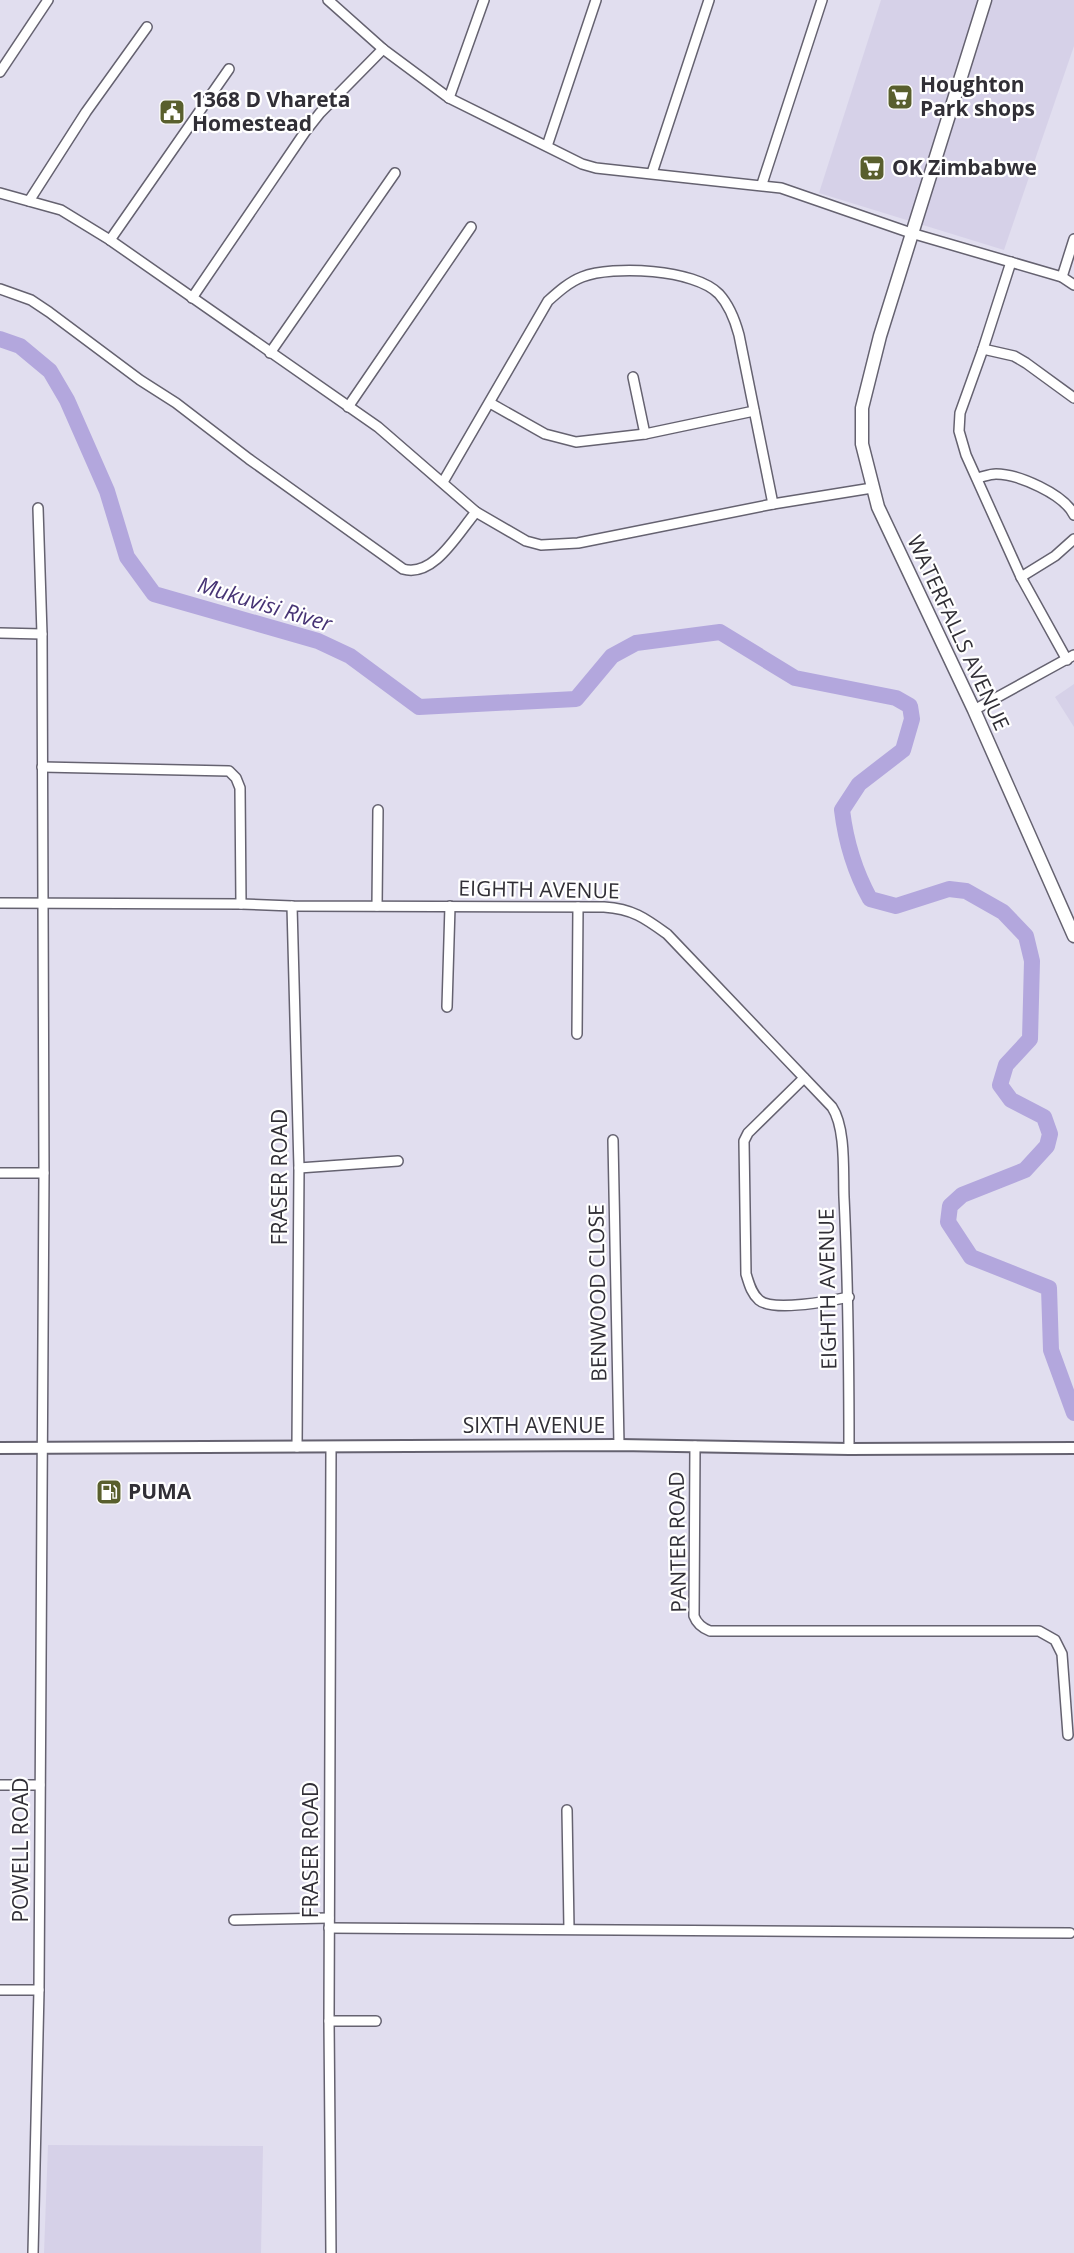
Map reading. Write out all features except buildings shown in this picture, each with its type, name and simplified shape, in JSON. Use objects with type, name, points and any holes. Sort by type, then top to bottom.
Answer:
[{"type":"main road","name":"WATERFALLS AVENUE","points":[[986,0],[911,233],[865,389],[861,418],[862,444],[872,488],[889,531],[974,710],[1074,936]]},
{"type":"street","points":[[0,72],[48,0]]},
{"type":"street","points":[[449,98],[484,0]]},
{"type":"street","points":[[547,146],[596,0]]},
{"type":"street","points":[[652,173],[709,0]]},
{"type":"street","points":[[762,184],[822,0]]},
{"type":"street","points":[[332,1],[383,50],[449,98],[582,164],[596,168],[762,184],[781,188],[911,233],[1062,277],[1074,285]]},
{"type":"street","points":[[29,201],[80,122],[147,27]]},
{"type":"street","points":[[192,298],[305,132],[320,113],[383,50]]},
{"type":"street","points":[[110,240],[229,69]]},
{"type":"street","points":[[270,353],[395,173]]},
{"type":"street","points":[[0,193],[61,210],[110,240],[400,444],[476,512],[526,541],[541,545],[560,545],[773,504],[872,488]]},
{"type":"street","points":[[348,407],[471,227]]},
{"type":"street","points":[[1062,277],[1074,239]]},
{"type":"street","points":[[974,710],[1071,658],[1021,577],[966,455],[959,431],[960,413],[1011,262]]},
{"type":"street","points":[[443,482],[548,301],[560,290],[581,277],[627,269],[684,277],[704,283],[718,293],[735,319],[773,504]]},
{"type":"street","points":[[0,289],[31,300],[49,312],[403,569],[419,571],[433,564],[476,512]]},
{"type":"street","points":[[983,349],[1014,356],[1074,398]]},
{"type":"street","points":[[633,377],[645,434]]},
{"type":"street","points":[[490,403],[545,434],[585,442],[645,434],[754,411]]},
{"type":"street","points":[[977,478],[994,474],[1026,481],[1061,498],[1074,515]]},
{"type":"street","name":"POWELL ROAD","points":[[33,2253],[39,1990],[44,1173],[42,634],[38,508]]},
{"type":"street","points":[[1021,577],[1055,556],[1074,539]]},
{"type":"street","points":[[0,633],[42,634]]},
{"type":"street","points":[[42,768],[229,771],[236,778],[240,788],[240,904]]},
{"type":"street","points":[[377,906],[378,810]]},
{"type":"street","name":"EIGHTH AVENUE","points":[[0,903],[450,906],[630,910],[667,934],[832,1107],[839,1123],[849,1298],[849,1449]]},
{"type":"street","name":"FRASER ROAD","points":[[292,906],[299,1168],[297,1447]]},
{"type":"street","points":[[447,1007],[450,906]]},
{"type":"street","points":[[577,1034],[578,908]]},
{"type":"street","points":[[804,1078],[748,1133],[744,1141],[746,1274],[752,1291],[758,1299],[765,1303],[807,1305],[849,1298]]},
{"type":"street","name":"BENWOOD CLOSE","points":[[613,1140],[619,1445]]},
{"type":"street","points":[[299,1168],[398,1161]]},
{"type":"street","points":[[0,1173],[44,1173]]},
{"type":"street","name":"SIXTH AVENUE","points":[[0,1448],[619,1445],[849,1449],[1071,1448]]},
{"type":"street","name":"PANTER ROAD","points":[[694,1446],[694,1616],[700,1625],[710,1630],[1039,1631],[1055,1640],[1062,1654],[1068,1735]]},
{"type":"street","name":"FRASER ROAD","points":[[331,1447],[329,1923],[331,2253]]},
{"type":"street","points":[[0,1785],[40,1785]]},
{"type":"street","points":[[567,1810],[569,1929]]},
{"type":"street","points":[[234,1920],[569,1929],[1071,1933]]},
{"type":"street","points":[[0,1990],[39,1990]]},
{"type":"street","points":[[329,2020],[376,2021]]},
{"type":"shaded area","points":[[881,0],[1074,0],[1074,46],[1004,250],[819,193]]},
{"type":"shaded area","points":[[1074,684],[1074,727],[1055,697]]},
{"type":"shaded area","points":[[48,2145],[263,2146],[261,2253],[44,2253]]},
{"type":"waterway","name":"Mukuvisi River","points":[[0,339],[20,346],[50,371],[67,400],[107,491],[127,557],[154,594],[318,641],[350,656],[419,707],[576,699],[612,656],[636,643],[720,632],[795,678],[896,698],[910,706],[912,719],[903,750],[859,784],[842,810],[848,845],[859,878],[870,899],[896,906],[949,889],[966,891],[1003,912],[1026,936],[1032,961],[1030,1039],[1006,1065],[1000,1085],[1011,1100],[1044,1117],[1050,1134],[1047,1146],[1025,1170],[962,1195],[950,1206],[948,1222],[971,1257],[1049,1288],[1051,1350],[1074,1413]]},
{"type":"place","name":"Houghton Park shops","points":[[900,97]]},
{"type":"place","name":"1368 D Vhareta Homestead","points":[[172,112]]},
{"type":"place","name":"OK Zimbabwe","points":[[872,168]]},
{"type":"place","name":"PUMA","points":[[109,1492]]}]
